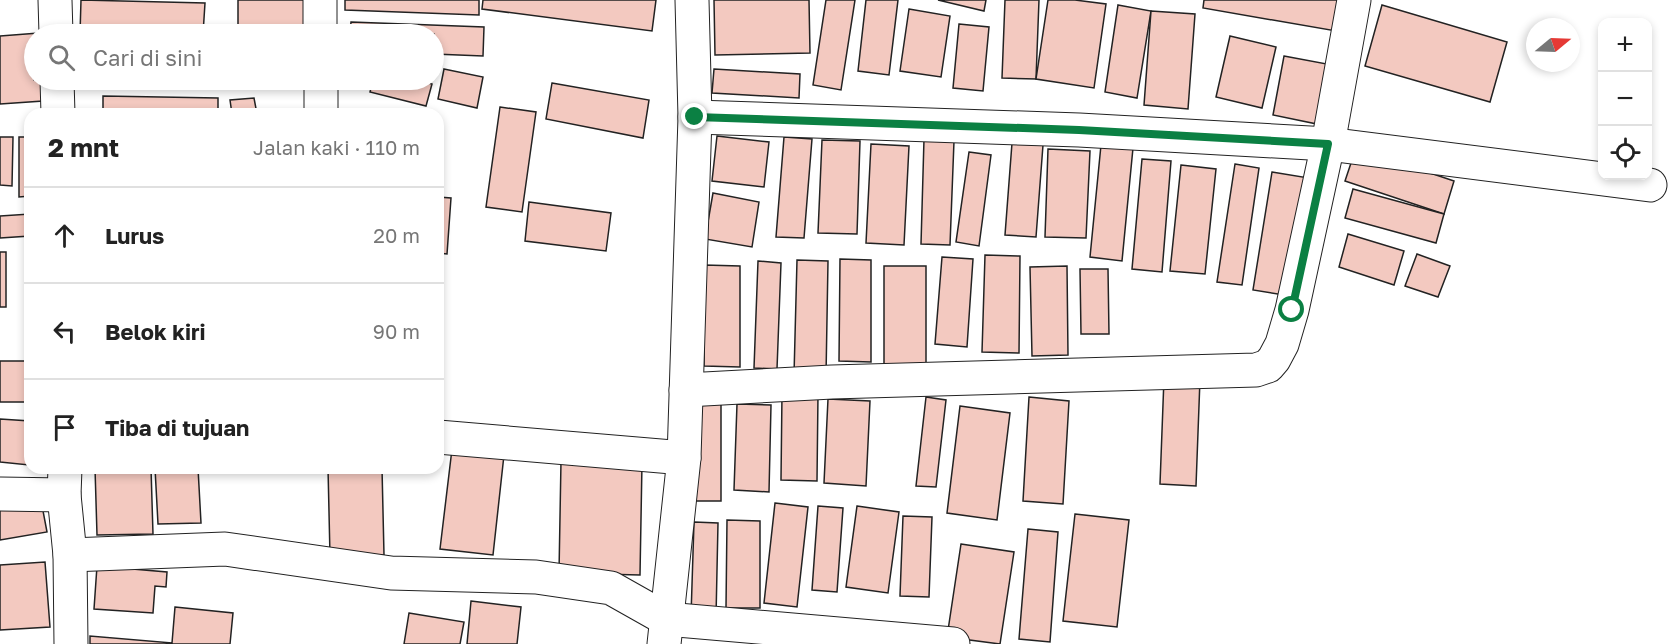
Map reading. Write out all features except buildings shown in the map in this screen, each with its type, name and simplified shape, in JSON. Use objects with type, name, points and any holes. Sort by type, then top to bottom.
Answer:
[{"type":"street","points":[[56,0],[56,24]]},
{"type":"street","points":[[320,0],[320,24]]},
{"type":"street","points":[[665,632],[684,458],[695,117],[692,0]]},
{"type":"street","points":[[686,390],[832,382],[1256,370],[1268,366],[1282,344],[1292,310],[1328,144],[1354,0]]},
{"type":"street","points":[[57,90],[58,108]]},
{"type":"street","points":[[321,90],[321,108]]},
{"type":"street","points":[[695,117],[1079,130],[1328,144],[1650,185]]},
{"type":"street","points":[[444,438],[684,458]]},
{"type":"street","points":[[0,494],[64,482],[70,555],[71,644]]},
{"type":"street","points":[[70,555],[225,549],[391,573],[536,577],[611,588],[665,632],[841,636],[953,644]]},
{"type":"route","points":[[695,117],[1079,130],[1328,144],[1292,310]]}]
